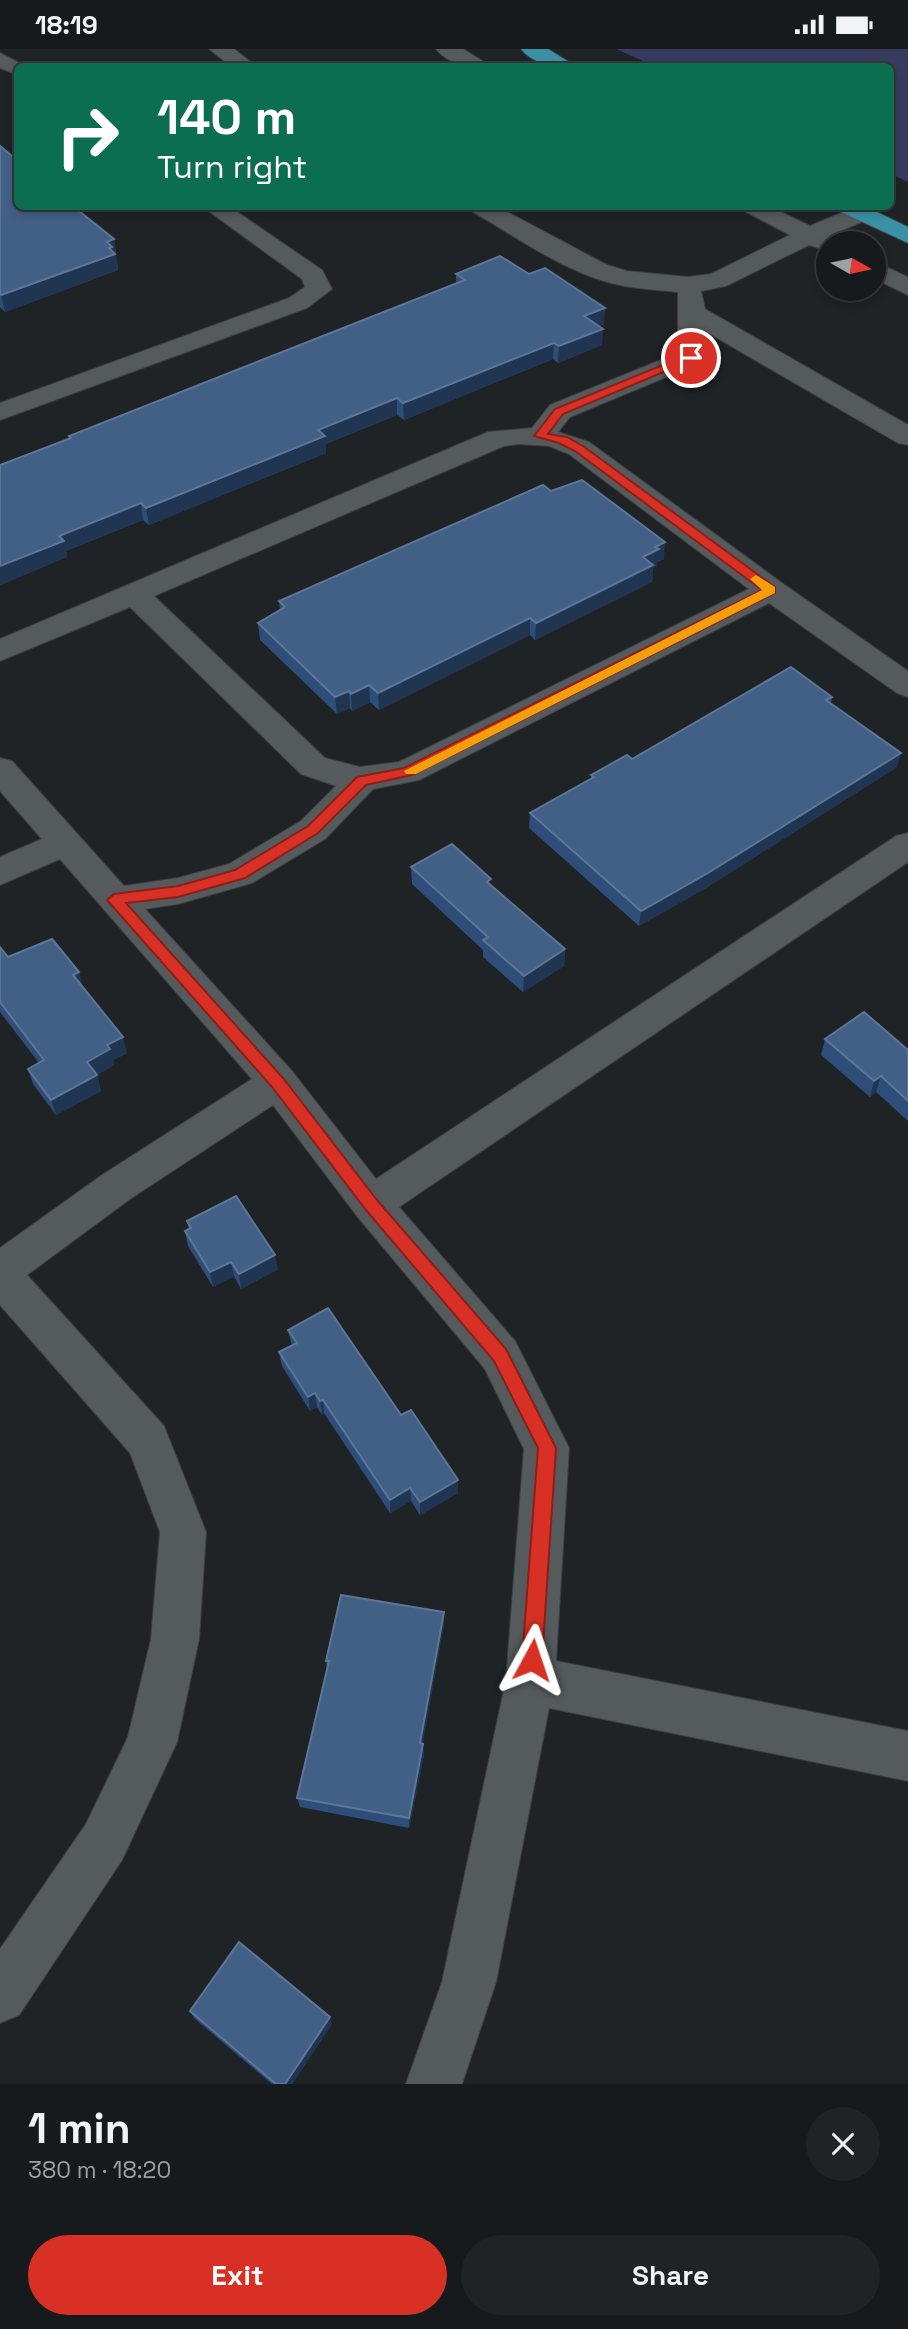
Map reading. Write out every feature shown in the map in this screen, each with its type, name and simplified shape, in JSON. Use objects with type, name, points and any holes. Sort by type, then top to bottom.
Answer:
[{"type":"highway","points":[[532,49],[559,63]]},
{"type":"highway","points":[[856,210],[908,236]]},
{"type":"street","points":[[220,49],[241,63]]},
{"type":"street","points":[[447,49],[474,63]]},
{"type":"street","points":[[0,412],[298,303],[319,289],[313,275],[219,210]]},
{"type":"street","points":[[486,210],[564,254],[598,270],[633,280],[688,285],[717,281],[816,241]]},
{"type":"street","points":[[760,210],[816,239]]},
{"type":"street","points":[[829,231],[856,210]]},
{"type":"street","points":[[886,275],[908,286]]},
{"type":"street","points":[[540,436],[559,411],[691,358],[693,312],[688,285]]},
{"type":"street","points":[[693,312],[752,351],[844,399],[908,437]]},
{"type":"street","points":[[0,651],[498,438],[520,435],[562,440],[579,448],[771,590],[908,686]]},
{"type":"street","points":[[135,595],[313,766],[362,781],[408,772],[771,590]]},
{"type":"street","points":[[0,769],[278,1082],[372,1205],[500,1355],[547,1448],[530,1680],[469,1982],[433,2084]]},
{"type":"street","points":[[114,900],[178,891],[240,874],[313,830],[362,781]]},
{"type":"street","points":[[0,872],[64,843]]},
{"type":"street","points":[[372,1205],[908,845]]},
{"type":"street","points":[[0,1996],[104,1842],[152,1742],[175,1639],[183,1532],[148,1441],[0,1273],[116,1187],[278,1082]]},
{"type":"street","points":[[530,1680],[908,1756]]},
{"type":"shaded area","points":[[616,49],[908,49],[908,182],[894,175],[894,63],[647,63]]},
{"type":"building","points":[[0,146],[14,158],[14,210],[78,210],[114,239],[107,242],[115,254],[0,294]]},
{"type":"building","points":[[500,256],[529,274],[545,268],[605,308],[584,316],[603,329],[559,346],[554,343],[403,403],[397,398],[318,430],[325,436],[146,508],[141,503],[59,536],[64,541],[0,566],[0,465],[465,280],[456,274]]},
{"type":"building","points":[[582,480],[665,542],[655,547],[659,549],[643,557],[653,565],[536,623],[530,618],[378,693],[369,685],[351,694],[349,691],[335,697],[258,623],[285,607],[279,601],[543,485],[551,491]]},
{"type":"building","points":[[791,667],[832,697],[826,700],[901,753],[708,873],[641,911],[530,813],[594,777],[591,775],[627,755],[632,759]]},
{"type":"building","points":[[452,844],[491,879],[487,882],[565,949],[524,976],[483,940],[488,937],[411,867]]},
{"type":"building","points":[[52,939],[79,972],[73,975],[123,1037],[107,1045],[110,1049],[87,1062],[97,1075],[51,1100],[28,1069],[44,1060],[0,1002],[0,947],[8,957]]},
{"type":"building","points":[[864,1012],[908,1050],[908,1101],[881,1076],[874,1081],[825,1039]]},
{"type":"building","points":[[236,1196],[275,1255],[239,1274],[231,1262],[210,1272],[185,1231],[191,1228],[187,1221]]},
{"type":"building","points":[[328,1308],[401,1415],[411,1410],[458,1480],[420,1502],[410,1488],[390,1500],[323,1400],[320,1401],[315,1393],[308,1397],[279,1352],[297,1343],[288,1330]]},
{"type":"building","points":[[341,1595],[444,1612],[409,1818],[297,1798],[329,1661],[326,1661]]},
{"type":"building","points":[[239,1942],[330,2017],[285,2084],[276,2084],[190,2011]]},
{"type":"slow traffic","points":[[411,771],[771,590],[756,579]]},
{"type":"route","points":[[532,1660],[547,1448],[500,1355],[372,1205],[278,1082],[114,900],[178,891],[240,874],[313,830],[362,781],[408,772],[771,590],[579,448],[562,440],[540,436],[559,411],[691,358]]}]
